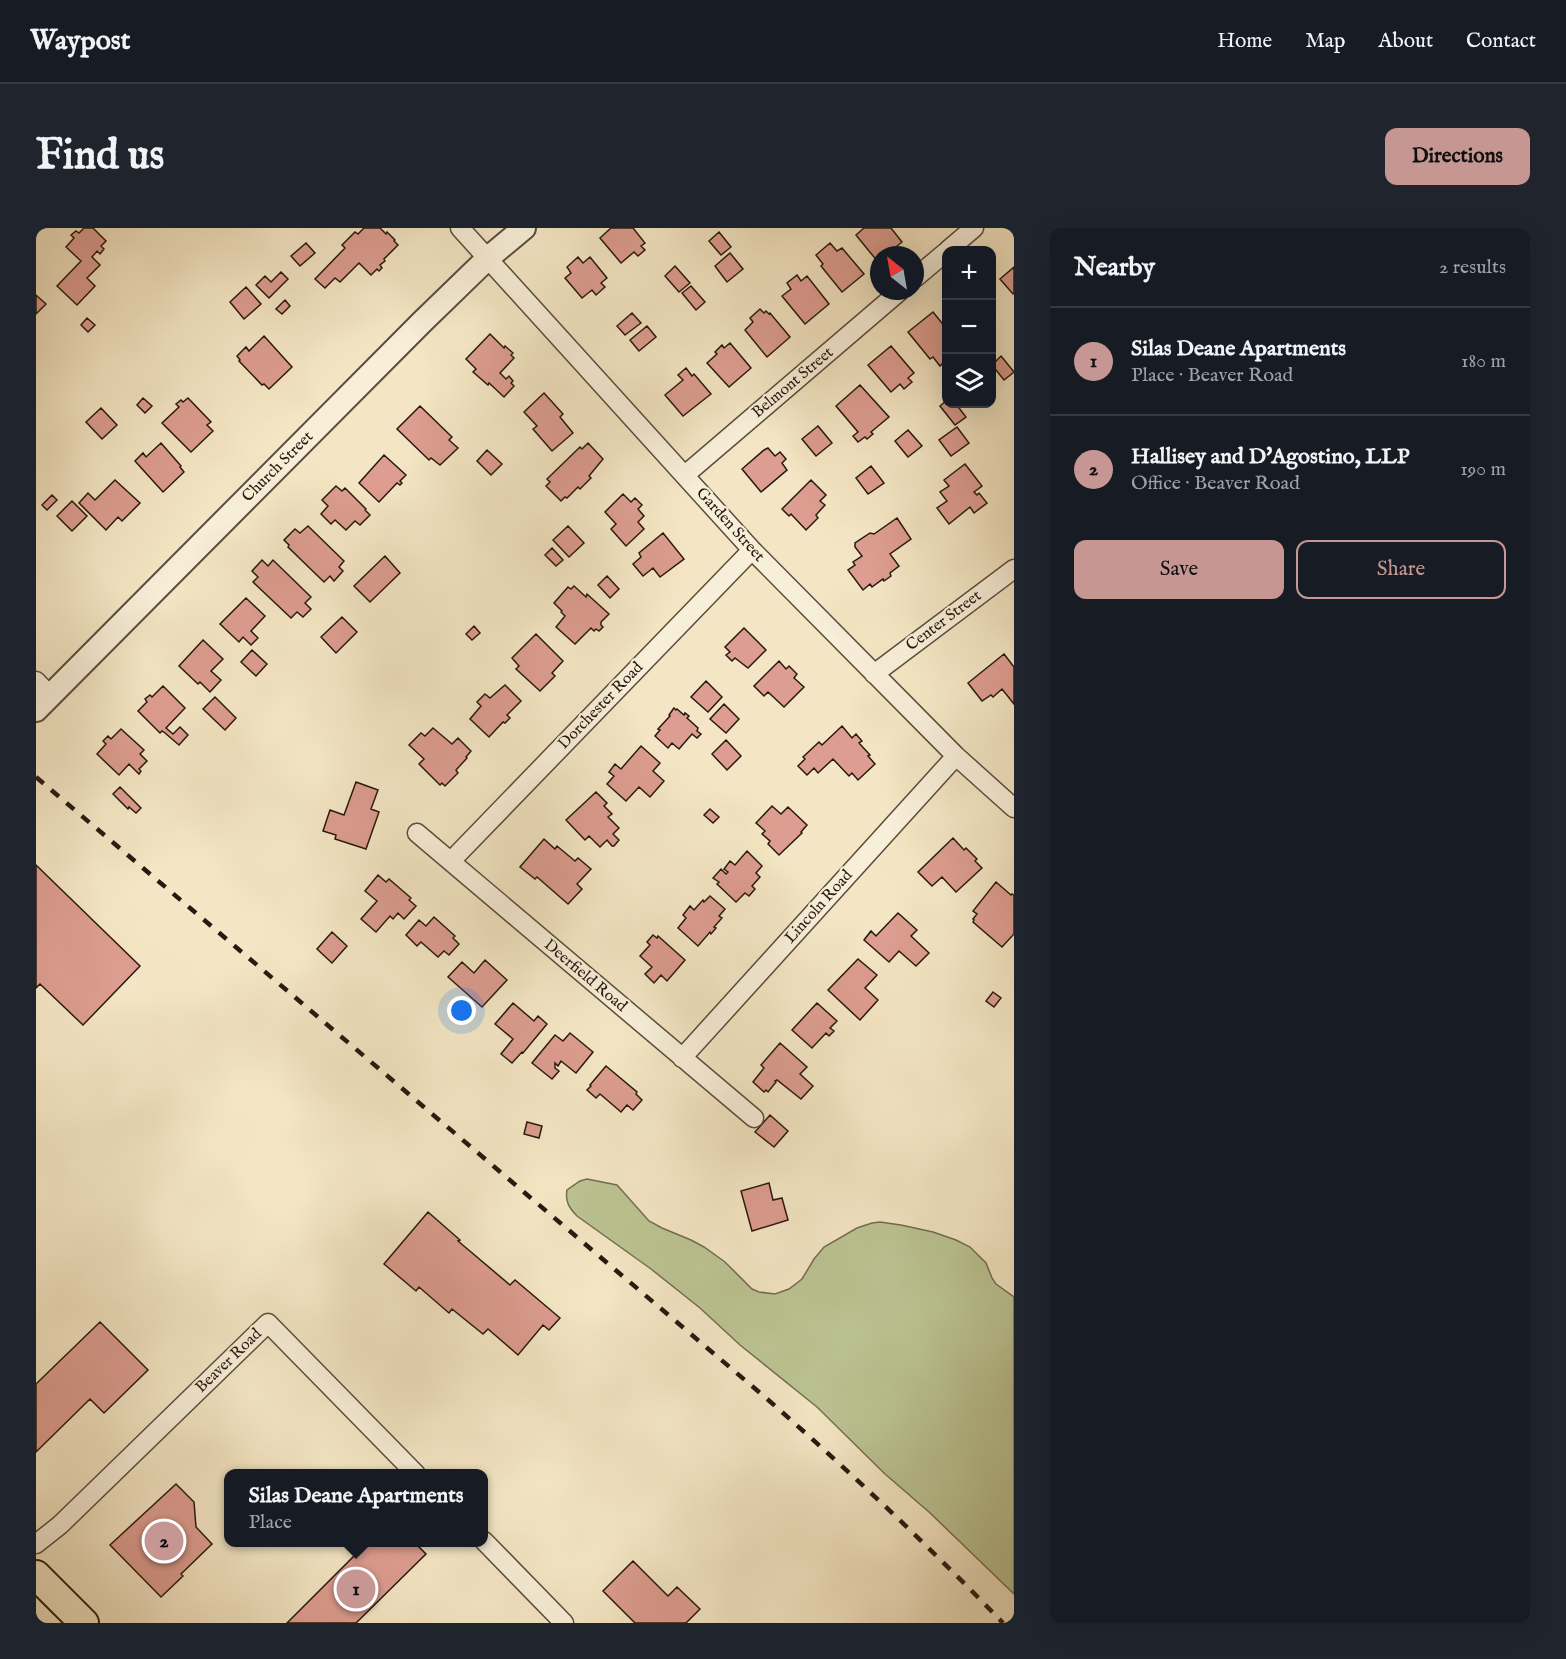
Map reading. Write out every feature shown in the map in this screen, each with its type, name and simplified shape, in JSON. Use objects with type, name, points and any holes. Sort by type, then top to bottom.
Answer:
[{"type":"main road","points":[[36,1575],[84,1623]]},
{"type":"street","name":"Garden Street","points":[[460,228],[752,550],[956,756],[1014,808]]},
{"type":"street","name":"Church Street","points":[[41,696],[488,258],[524,228]]},
{"type":"street","points":[[953,246],[974,228]]},
{"type":"street","points":[[924,270],[942,255]]},
{"type":"street","name":"Belmont Street","points":[[685,475],[889,300]]},
{"type":"street","name":"Dorchester Road","points":[[451,861],[752,550]]},
{"type":"street","name":"Center Street","points":[[874,674],[1014,568]]},
{"type":"street","name":"Lincoln Road","points":[[682,1058],[956,756]]},
{"type":"street","name":"Deerfield Road","points":[[417,833],[754,1119]]},
{"type":"street","name":"Beaver Road","points":[[36,1544],[60,1525],[268,1323],[412,1469]]},
{"type":"street","points":[[488,1547],[564,1623]]},
{"type":"green space","points":[[587,1179],[617,1185],[649,1221],[704,1247],[725,1262],[752,1289],[759,1292],[775,1294],[789,1289],[802,1279],[824,1247],[857,1228],[872,1223],[901,1225],[933,1232],[970,1247],[986,1263],[996,1284],[1014,1297],[1014,1594],[817,1407],[651,1269],[577,1216],[568,1204],[567,1190]]},
{"type":"building","points":[[84,228],[93,228],[106,241],[101,246],[104,249],[100,254],[97,251],[92,257],[100,265],[87,278],[95,286],[77,305],[57,286],[81,261],[66,247],[74,238],[71,235],[76,231],[79,233]]},
{"type":"building","points":[[364,228],[380,228],[386,234],[387,232],[398,245],[384,259],[379,271],[377,269],[371,275],[359,263],[340,282],[335,278],[325,288],[315,279],[345,248],[342,245],[355,232],[358,234]]},
{"type":"building","points":[[611,228],[633,228],[645,243],[641,246],[645,250],[638,256],[634,252],[621,263],[600,238]]},
{"type":"building","points":[[864,228],[891,228],[902,242],[897,246],[870,246],[870,252],[856,235]]},
{"type":"building","points":[[719,232],[731,247],[721,255],[709,241]]},
{"type":"building","points":[[306,243],[315,253],[300,266],[291,256]]},
{"type":"building","points":[[830,243],[837,251],[842,248],[864,274],[842,292],[821,266],[823,264],[816,255]]},
{"type":"building","points":[[730,253],[743,269],[727,282],[715,266]]},
{"type":"building","points":[[578,257],[583,263],[590,257],[607,278],[601,283],[605,287],[596,295],[592,290],[582,298],[565,278],[571,273],[567,267]]},
{"type":"building","points":[[675,266],[690,283],[679,292],[665,276]]},
{"type":"building","points":[[1014,267],[1014,293],[1013,294],[1000,279]]},
{"type":"building","points":[[281,272],[288,279],[269,298],[256,285],[265,276],[271,282]]},
{"type":"building","points":[[797,275],[801,281],[807,276],[829,304],[805,324],[782,296],[791,289],[787,283]]},
{"type":"building","points":[[691,286],[705,302],[696,310],[682,293]]},
{"type":"building","points":[[246,287],[261,304],[244,319],[230,302]]},
{"type":"building","points":[[36,295],[46,304],[36,314]]},
{"type":"building","points":[[285,300],[290,306],[282,314],[276,309]]},
{"type":"building","points":[[760,309],[764,313],[766,311],[770,313],[790,337],[767,357],[745,330],[753,322],[750,318]]},
{"type":"building","points":[[933,312],[942,323],[942,364],[940,366],[933,357],[930,359],[908,332]]},
{"type":"building","points":[[632,313],[641,323],[625,335],[617,326]]},
{"type":"building","points":[[87,318],[95,325],[88,332],[81,325]]},
{"type":"building","points":[[647,326],[656,337],[639,351],[630,340]]},
{"type":"building","points":[[490,334],[504,348],[505,346],[513,353],[511,355],[514,358],[500,373],[506,379],[509,376],[514,386],[504,397],[473,372],[476,369],[466,359]]},
{"type":"building","points":[[264,336],[292,367],[269,389],[264,384],[262,385],[237,356],[246,347],[249,351]]},
{"type":"building","points":[[730,343],[751,368],[729,387],[707,363],[717,354],[715,352],[722,345],[724,348]]},
{"type":"building","points":[[891,346],[914,373],[908,378],[912,382],[904,389],[900,384],[891,392],[868,365]]},
{"type":"building","points":[[1001,356],[1014,372],[1004,380],[996,370],[996,361]]},
{"type":"building","points":[[686,368],[711,394],[683,416],[665,395],[683,380],[678,375]]},
{"type":"building","points":[[860,385],[889,417],[871,432],[873,434],[867,439],[865,437],[858,442],[853,436],[858,432],[836,406]]},
{"type":"building","points":[[544,393],[563,414],[560,417],[573,433],[552,451],[533,429],[537,426],[524,412]]},
{"type":"building","points":[[143,398],[152,406],[145,413],[137,405]]},
{"type":"building","points":[[188,398],[211,422],[207,425],[213,431],[191,452],[162,423],[179,407],[176,404]]},
{"type":"building","points":[[942,404],[942,408],[959,408],[966,417],[955,425],[940,406]]},
{"type":"building","points":[[420,406],[452,437],[449,440],[458,448],[440,465],[431,458],[429,460],[397,429]]},
{"type":"building","points":[[101,408],[117,425],[102,439],[86,422]]},
{"type":"building","points":[[818,426],[832,443],[816,456],[802,439]]},
{"type":"building","points":[[957,427],[969,443],[951,456],[939,440]]},
{"type":"building","points":[[908,430],[922,446],[908,457],[895,441]]},
{"type":"building","points":[[161,443],[184,472],[163,492],[135,461],[143,453],[146,457]]},
{"type":"building","points":[[588,443],[603,459],[589,476],[591,478],[580,489],[578,487],[561,501],[546,486],[550,482],[547,479],[580,447],[582,449]]},
{"type":"building","points":[[768,448],[775,456],[780,452],[786,459],[782,463],[787,470],[761,492],[742,469]]},
{"type":"building","points":[[487,450],[502,464],[491,475],[477,461]]},
{"type":"building","points":[[384,455],[406,475],[400,481],[402,483],[400,485],[397,483],[379,502],[359,483]]},
{"type":"building","points":[[965,464],[982,486],[974,492],[977,495],[979,493],[987,503],[974,513],[970,507],[949,524],[937,508],[947,501],[940,492],[949,486],[944,480]]},
{"type":"building","points":[[871,466],[884,483],[868,494],[856,478]]},
{"type":"building","points":[[115,480],[140,503],[122,521],[118,517],[106,530],[79,503],[88,493],[95,500]]},
{"type":"building","points":[[811,480],[826,495],[820,501],[825,505],[816,515],[818,518],[806,530],[791,514],[789,516],[782,509]]},
{"type":"building","points":[[336,486],[342,491],[345,488],[370,515],[360,525],[355,521],[346,530],[335,520],[331,524],[321,514],[328,506],[322,500]]},
{"type":"building","points":[[623,494],[631,502],[635,498],[642,505],[638,509],[644,516],[638,522],[644,529],[626,546],[611,529],[616,524],[605,512]]},
{"type":"building","points":[[52,495],[57,500],[47,510],[42,505]]},
{"type":"building","points":[[72,501],[87,516],[72,531],[57,516]]},
{"type":"building","points":[[897,518],[911,539],[890,554],[899,566],[884,581],[883,579],[872,587],[870,584],[863,590],[848,570],[855,565],[853,562],[862,556],[855,547],[855,543],[870,533],[874,534]]},
{"type":"building","points":[[308,526],[344,561],[339,567],[343,571],[334,581],[330,576],[324,582],[288,547],[289,545],[284,540],[295,529],[300,533]]},
{"type":"building","points":[[568,526],[584,543],[569,557],[553,540]]},
{"type":"building","points":[[663,533],[684,559],[660,577],[653,568],[643,576],[633,564],[641,557],[639,553]]},
{"type":"building","points":[[552,548],[563,560],[556,566],[545,555]]},
{"type":"building","points":[[385,556],[400,573],[370,602],[354,586]]},
{"type":"building","points":[[262,560],[268,566],[273,560],[311,597],[305,603],[311,609],[303,617],[297,612],[291,618],[253,582],[258,577],[252,571]]},
{"type":"building","points":[[607,576],[619,589],[610,598],[598,585]]},
{"type":"building","points":[[574,586],[586,597],[587,594],[609,614],[601,622],[603,627],[599,631],[591,628],[575,644],[556,627],[565,616],[554,603],[568,587],[571,589]]},
{"type":"building","points":[[246,598],[265,616],[251,631],[258,638],[251,645],[243,637],[239,642],[220,624]]},
{"type":"building","points":[[342,617],[357,632],[336,653],[321,637]]},
{"type":"building","points":[[474,626],[480,633],[472,640],[466,634]]},
{"type":"building","points":[[744,628],[766,650],[748,668],[735,658],[732,661],[726,655],[730,652],[725,647]]},
{"type":"building","points":[[536,634],[563,661],[552,673],[555,676],[540,691],[516,669],[519,666],[512,658]]},
{"type":"building","points":[[203,640],[223,659],[211,671],[221,680],[210,692],[179,666]]},
{"type":"building","points":[[252,650],[267,664],[256,676],[241,662]]},
{"type":"building","points":[[1004,654],[1014,667],[1014,704],[1002,689],[993,697],[991,695],[982,701],[968,683]]},
{"type":"building","points":[[779,661],[786,669],[789,666],[797,674],[794,678],[804,687],[784,707],[768,692],[764,696],[754,686]]},
{"type":"building","points":[[706,681],[722,697],[708,712],[691,697]]},
{"type":"building","points":[[505,685],[521,701],[507,715],[510,718],[489,737],[470,719],[481,706],[477,702],[485,694],[490,698]]},
{"type":"building","points":[[163,686],[185,708],[166,728],[173,734],[180,727],[188,735],[179,745],[162,731],[160,733],[138,711],[147,702],[145,699],[150,695],[152,697]]},
{"type":"building","points":[[215,697],[236,718],[225,730],[203,709]]},
{"type":"building","points":[[724,704],[739,719],[726,733],[710,719]]},
{"type":"building","points":[[674,708],[689,716],[687,718],[701,734],[697,738],[692,734],[679,749],[672,743],[668,748],[655,736]]},
{"type":"building","points":[[842,726],[852,738],[856,734],[862,741],[859,743],[875,764],[858,780],[852,773],[849,776],[833,759],[818,773],[814,768],[807,775],[798,766],[805,759],[803,757],[819,742],[822,745]]},
{"type":"building","points":[[433,728],[452,744],[458,738],[471,751],[456,770],[458,773],[445,786],[442,783],[440,785],[419,764],[424,759],[409,745],[421,733],[425,736]]},
{"type":"building","points":[[121,729],[144,750],[140,754],[147,761],[139,769],[141,771],[139,774],[129,764],[119,775],[97,754],[106,744],[103,741],[108,736],[111,739]]},
{"type":"building","points":[[726,740],[741,756],[727,770],[712,754]]},
{"type":"building","points":[[641,746],[660,763],[653,771],[664,781],[650,797],[639,787],[626,801],[607,784],[614,776],[609,772],[615,764],[621,769]]},
{"type":"building","points":[[356,782],[378,790],[371,809],[379,812],[366,849],[335,839],[336,835],[323,831],[330,810],[344,815]]},
{"type":"building","points":[[120,787],[141,808],[136,813],[129,807],[128,809],[113,794]]},
{"type":"building","points":[[596,792],[607,803],[604,806],[612,814],[608,817],[619,828],[613,834],[619,840],[614,846],[607,840],[600,847],[589,836],[585,840],[566,820]]},
{"type":"building","points":[[772,806],[781,814],[788,807],[807,825],[802,833],[779,855],[768,844],[770,841],[762,834],[765,831],[756,823]]},
{"type":"building","points":[[710,809],[719,817],[713,823],[704,815]]},
{"type":"building","points":[[953,838],[977,859],[975,861],[982,868],[956,892],[942,877],[932,886],[918,872]]},
{"type":"building","points":[[544,839],[555,849],[557,846],[575,861],[578,858],[591,869],[577,884],[582,889],[568,904],[537,877],[535,879],[520,867]]},
{"type":"building","points":[[747,851],[762,866],[756,873],[760,877],[752,886],[755,889],[749,896],[745,893],[736,902],[713,878],[721,869],[726,874],[728,872],[724,869],[730,861],[735,865]]},
{"type":"building","points":[[36,865],[140,966],[83,1025],[40,984],[36,988]]},
{"type":"building","points":[[378,875],[386,882],[389,879],[411,898],[409,900],[416,906],[404,919],[398,913],[393,919],[390,916],[376,932],[361,919],[377,901],[365,891]]},
{"type":"building","points":[[996,882],[1014,895],[1014,934],[1002,947],[973,922],[977,914],[973,911]]},
{"type":"building","points":[[710,896],[725,909],[719,916],[722,918],[714,927],[716,928],[698,946],[678,928],[686,918],[683,915],[690,906],[694,910]]},
{"type":"building","points":[[898,913],[917,930],[911,936],[929,953],[916,966],[899,951],[889,962],[864,940],[871,931],[876,936]]},
{"type":"building","points":[[434,917],[455,936],[453,938],[459,944],[449,955],[444,951],[438,957],[421,942],[417,946],[406,935],[419,920],[426,926]]},
{"type":"building","points":[[332,932],[347,946],[332,963],[317,949]]},
{"type":"building","points":[[653,935],[657,938],[658,936],[685,960],[667,981],[661,975],[654,983],[645,974],[652,967],[640,956],[650,945],[647,942]]},
{"type":"building","points":[[858,959],[877,975],[865,988],[878,1000],[860,1020],[828,990]]},
{"type":"building","points":[[485,960],[507,980],[482,1007],[448,977],[462,962],[474,973]]},
{"type":"building","points":[[993,992],[1001,998],[994,1007],[986,1001]]},
{"type":"building","points":[[513,1003],[534,1021],[538,1016],[547,1024],[512,1063],[501,1054],[513,1039],[495,1024]]},
{"type":"building","points":[[817,1003],[837,1021],[830,1028],[834,1031],[829,1036],[826,1033],[812,1048],[792,1030]]},
{"type":"building","points":[[570,1033],[593,1052],[576,1073],[561,1061],[558,1066],[555,1063],[555,1068],[559,1071],[552,1079],[532,1063],[555,1035],[563,1041]]},
{"type":"building","points":[[780,1043],[807,1067],[800,1074],[813,1086],[801,1099],[777,1080],[768,1092],[766,1090],[764,1092],[753,1082],[764,1068],[761,1065]]},
{"type":"building","points":[[606,1066],[637,1092],[636,1094],[642,1100],[633,1110],[627,1105],[621,1112],[600,1094],[596,1098],[587,1090]]},
{"type":"building","points":[[770,1115],[788,1131],[774,1147],[755,1132]]},
{"type":"building","points":[[527,1122],[542,1126],[539,1138],[524,1134]]},
{"type":"building","points":[[769,1183],[773,1200],[782,1198],[788,1220],[752,1231],[741,1191]]},
{"type":"building","points":[[428,1212],[510,1285],[515,1280],[560,1318],[549,1330],[543,1325],[518,1355],[488,1329],[483,1334],[452,1309],[449,1313],[419,1287],[416,1291],[384,1264]]},
{"type":"building","points":[[100,1322],[148,1370],[104,1413],[90,1399],[36,1452],[36,1384]]},
{"type":"building","points":[[176,1484],[194,1502],[196,1527],[212,1544],[161,1597],[110,1545]]},
{"type":"building","points":[[363,1547],[419,1547],[426,1554],[356,1623],[287,1623]]},
{"type":"building","points":[[633,1561],[668,1596],[677,1587],[700,1609],[686,1623],[635,1623],[603,1591]]},
{"type":"railway","points":[[36,777],[766,1398],[887,1508],[1003,1623]]},
{"type":"place","name":"Hallisey and D'Agostino, LLP","points":[[164,1541]]},
{"type":"place","name":"Silas Deane Apartments","points":[[356,1589]]}]
